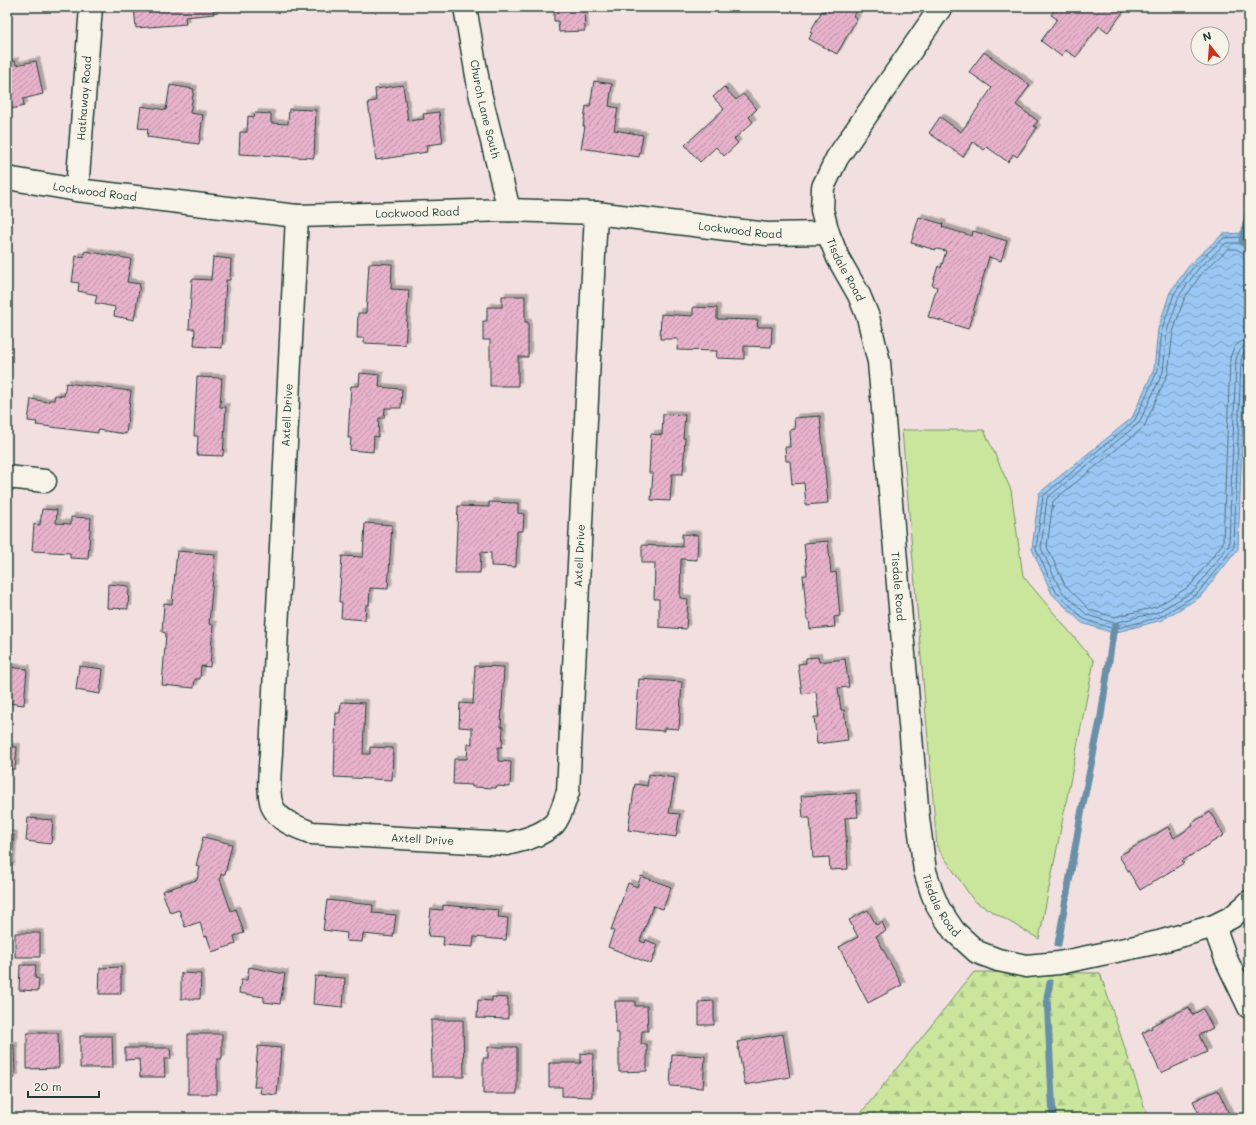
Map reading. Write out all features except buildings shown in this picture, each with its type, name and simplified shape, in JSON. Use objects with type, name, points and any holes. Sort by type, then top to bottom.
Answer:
[{"type":"street","name":"Hathaway Road","points":[[78,190],[90,7]]},
{"type":"street","name":"Church Lane South","points":[[465,7],[480,94],[509,210]]},
{"type":"street","name":"Tisdale Road","points":[[941,7],[836,158],[823,187],[822,210],[828,233],[838,258],[859,295],[868,317],[879,362],[918,818],[925,871],[932,893],[939,908],[954,931],[976,952],[998,960],[1026,966],[1063,962],[1159,942],[1214,926],[1232,917],[1249,902]]},
{"type":"street","name":"Lockwood Road","points":[[7,178],[78,190],[297,216],[509,210],[596,213],[767,234],[828,233]]},
{"type":"street","name":"Axtell Drive","points":[[297,216],[271,753],[270,801],[274,811],[283,819],[296,827],[312,833],[507,844],[540,834],[554,824],[562,810],[568,792],[596,213]]},
{"type":"street","points":[[7,477],[45,481]]},
{"type":"street","points":[[1214,926],[1226,959],[1249,1007]]},
{"type":"green space","points":[[902,430],[984,430],[1011,490],[1023,576],[1094,661],[1039,939],[974,901],[937,847]]},
{"type":"green space","points":[[974,972],[1100,973],[1148,1118],[857,1118]]},
{"type":"water","points":[[1244,233],[1249,241],[1249,351],[1245,361],[1238,549],[1200,597],[1162,620],[1113,633],[1082,623],[1052,594],[1032,549],[1039,493],[1132,418],[1154,369],[1158,329],[1170,292],[1191,263],[1223,234]]},
{"type":"waterway","points":[[1242,241],[1249,210]]},
{"type":"waterway","points":[[1058,944],[1081,814],[1101,716],[1113,633],[1116,625]]},
{"type":"waterway","points":[[1050,983],[1047,997],[1053,1118]]}]
